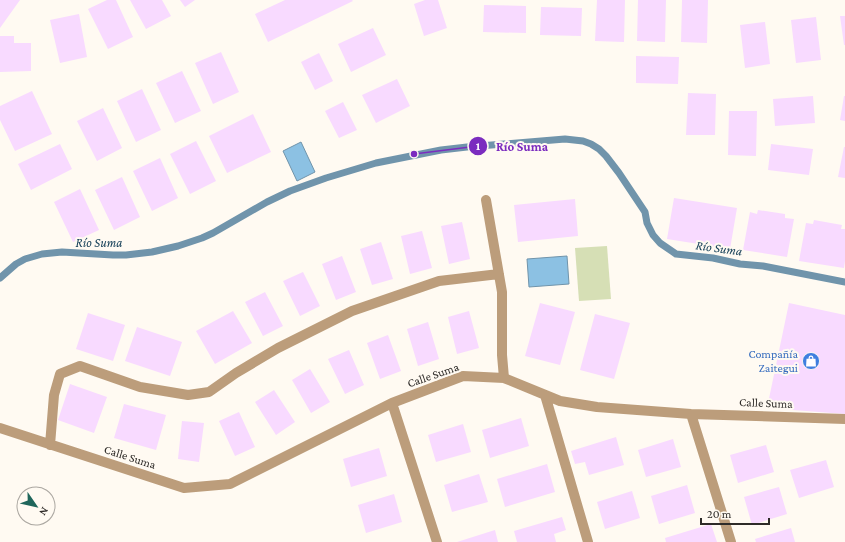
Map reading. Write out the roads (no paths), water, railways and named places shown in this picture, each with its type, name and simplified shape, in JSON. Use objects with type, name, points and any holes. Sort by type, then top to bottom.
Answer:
[{"type":"street","points":[[486,200],[502,292],[502,355],[504,378]]},
{"type":"street","points":[[50,445],[54,395],[60,374],[80,366],[140,386],[188,395],[209,392],[236,373],[278,348],[352,312],[439,281],[499,274]]},
{"type":"street","name":"Calle Suma","points":[[0,428],[184,488],[230,484],[392,403],[463,376],[504,378],[560,401],[597,407],[691,414],[845,419]]},
{"type":"street","points":[[545,395],[588,542]]},
{"type":"street","points":[[392,403],[437,542]]},
{"type":"street","points":[[691,414],[731,542]]},
{"type":"water","points":[[301,142],[315,172],[297,181],[283,151]]},
{"type":"water","points":[[567,256],[569,284],[529,287],[527,259]]},
{"type":"waterway","name":"Río Suma","points":[[0,278],[16,264],[25,259],[42,254],[62,252],[126,255],[152,252],[178,246],[213,233],[267,202],[290,191],[326,178],[376,163],[441,150],[565,139],[583,141],[591,144],[606,156],[645,212],[647,223],[653,235],[660,243],[676,254],[763,266],[845,282]]},
{"type":"place","name":"Río Suma","points":[[414,154]]},
{"type":"place","name":"Compañía Zaitegui","points":[[811,361]]}]
